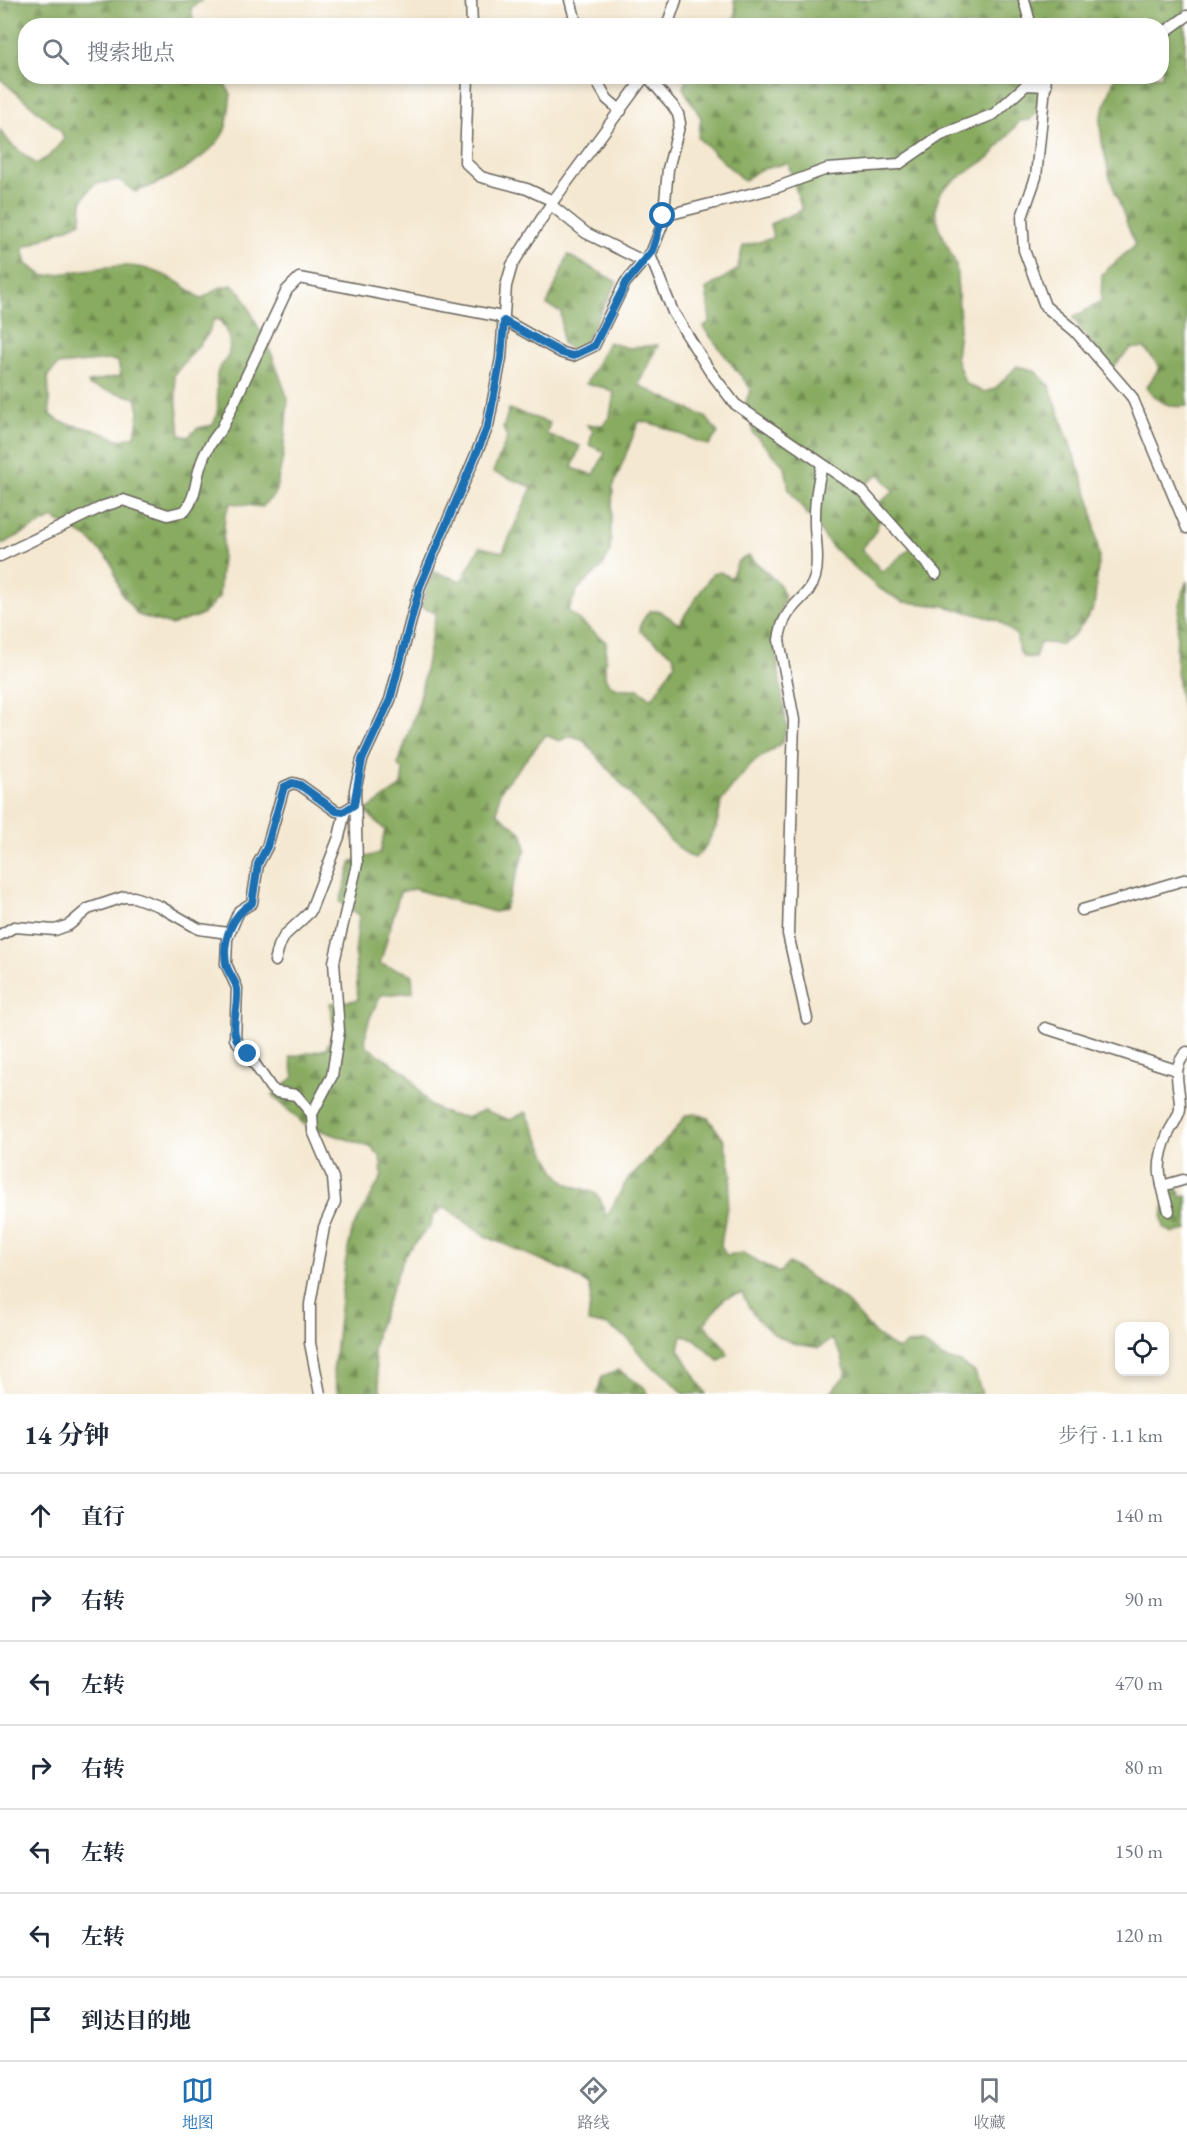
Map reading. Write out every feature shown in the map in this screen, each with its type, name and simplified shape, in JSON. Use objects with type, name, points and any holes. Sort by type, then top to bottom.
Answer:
[{"type":"street","points":[[471,0],[472,18]]},
{"type":"street","points":[[570,0],[575,18]]},
{"type":"street","points":[[670,18],[676,0]]},
{"type":"street","points":[[1024,0],[1029,18]]},
{"type":"street","points":[[1169,28],[1187,16]]},
{"type":"street","points":[[468,84],[465,162],[481,177],[527,189],[552,203],[586,233],[648,258],[673,312],[724,392],[746,414],[862,491],[936,574]]},
{"type":"street","points":[[599,84],[607,99],[621,111]]},
{"type":"street","points":[[275,962],[279,946],[285,935],[310,912],[349,808],[362,760],[390,700],[420,586],[488,426],[501,358],[506,286],[512,265],[552,203],[640,84]]},
{"type":"street","points":[[0,556],[104,506],[123,500],[168,515],[185,512],[196,490],[201,462],[211,441],[222,428],[288,290],[299,278],[497,316],[562,353],[573,356],[584,352],[599,338],[626,283],[648,258],[663,216],[668,168],[680,123],[678,114],[653,84]]},
{"type":"street","points":[[663,216],[778,187],[826,169],[899,164],[942,135],[994,114],[1026,85],[1031,84]]},
{"type":"street","points":[[1046,84],[1036,177],[1022,217],[1024,250],[1045,306],[1075,332],[1132,397],[1187,528]]},
{"type":"street","points":[[807,1019],[788,934],[794,720],[779,640],[781,627],[788,610],[813,584],[815,576],[818,559],[814,518],[822,465]]},
{"type":"street","points":[[312,1114],[296,1095],[276,1092],[271,1088],[248,1054],[235,1040],[237,987],[226,964],[228,933],[239,911],[252,903],[258,864],[267,847],[284,787],[292,783],[300,785],[336,811],[349,808]]},
{"type":"street","points":[[320,1394],[310,1343],[310,1304],[324,1227],[335,1202],[333,1178],[313,1131],[312,1114],[332,1076],[339,1031],[334,962],[357,864],[349,808]]},
{"type":"street","points":[[1082,910],[1187,879]]},
{"type":"street","points":[[0,935],[14,927],[55,930],[69,925],[88,909],[124,897],[134,897],[159,906],[199,929],[228,933]]},
{"type":"street","points":[[1045,1028],[1176,1070]]},
{"type":"street","points":[[1169,1211],[1157,1169],[1160,1152],[1180,1111],[1176,1070],[1178,1063],[1187,1052]]},
{"type":"street","points":[[1162,1186],[1183,1180]]},
{"type":"green space","points":[[0,0],[202,0],[191,8],[193,18],[18,18],[18,84],[225,84],[231,94],[226,128],[208,152],[184,169],[135,192],[119,180],[94,184],[82,200],[81,222],[23,248],[27,264],[44,276],[108,267],[144,268],[180,284],[201,299],[219,288],[232,285],[241,292],[272,355],[288,399],[283,457],[275,494],[262,507],[231,503],[225,515],[219,597],[202,615],[171,625],[138,615],[121,593],[111,562],[88,538],[53,518],[0,545],[0,130],[11,144],[36,164],[48,157],[64,139],[60,130],[0,79]],"holes":[[[214,319],[220,320],[228,334],[230,349],[217,373],[216,418],[213,425],[198,428],[188,437],[180,435],[174,375],[208,334]],[[118,361],[121,376],[88,382],[89,386],[136,398],[139,412],[135,436],[121,440],[94,430],[61,422],[50,415],[48,375],[58,365]]]},
{"type":"green space","points":[[734,0],[1185,0],[1187,406],[1180,407],[1164,403],[1146,388],[1160,367],[1144,348],[1131,348],[1113,367],[1073,318],[1101,301],[1102,274],[1135,245],[1110,178],[1100,120],[1113,84],[1169,84],[1169,18],[734,18]]},
{"type":"green space","points":[[684,84],[1034,84],[1042,95],[1037,111],[1030,120],[1020,121],[990,157],[946,186],[939,195],[935,209],[940,231],[956,264],[960,321],[956,357],[965,383],[983,392],[995,389],[1017,366],[1034,370],[1049,385],[1091,503],[1099,556],[1094,608],[1075,634],[1062,644],[1040,643],[1035,658],[1023,657],[1018,648],[1017,636],[998,620],[944,606],[903,602],[878,588],[832,547],[789,490],[785,467],[753,433],[746,401],[751,389],[703,327],[710,321],[706,289],[737,270],[743,246],[773,238],[770,224],[802,210],[788,163],[759,170],[744,181],[698,138],[701,118],[683,88]],"holes":[[[879,474],[894,491],[879,503],[913,546],[882,572],[862,549],[875,532],[880,519],[857,491]]]},
{"type":"green space","points":[[568,255],[617,282],[582,347],[572,351],[562,343],[561,312],[547,305]]},
{"type":"green space","points":[[608,342],[628,348],[658,345],[638,385],[706,417],[718,433],[709,445],[657,425],[639,421],[613,487],[610,553],[601,568],[578,589],[568,611],[606,642],[605,672],[609,684],[625,689],[639,689],[652,699],[675,663],[673,655],[640,631],[641,623],[649,611],[660,611],[679,624],[712,574],[720,572],[731,578],[738,561],[749,556],[780,585],[785,597],[773,633],[787,728],[781,744],[752,763],[722,800],[716,827],[704,849],[695,858],[687,855],[671,841],[582,739],[571,736],[559,741],[546,735],[500,791],[497,813],[523,834],[526,849],[504,910],[494,912],[414,889],[400,892],[380,964],[412,974],[413,992],[381,995],[367,1026],[366,1046],[408,1074],[430,1106],[450,1115],[468,1117],[484,1110],[510,1120],[526,1112],[557,1173],[568,1184],[594,1193],[603,1206],[606,1218],[627,1180],[674,1132],[686,1115],[697,1114],[708,1118],[724,1140],[732,1174],[721,1245],[726,1255],[743,1253],[779,1273],[789,1263],[844,1299],[875,1334],[898,1350],[907,1344],[923,1343],[943,1358],[961,1363],[975,1372],[982,1394],[829,1394],[846,1375],[841,1354],[832,1339],[819,1348],[799,1345],[778,1336],[757,1318],[742,1293],[725,1298],[704,1324],[726,1349],[727,1355],[719,1361],[695,1339],[682,1335],[679,1349],[706,1394],[684,1394],[665,1374],[650,1366],[626,1337],[608,1326],[588,1322],[591,1293],[589,1285],[569,1272],[485,1236],[445,1207],[433,1216],[431,1225],[405,1254],[377,1330],[373,1351],[381,1394],[338,1394],[333,1373],[345,1264],[352,1230],[382,1176],[380,1156],[370,1147],[305,1125],[272,1095],[294,1077],[290,1057],[326,1049],[334,1030],[330,1003],[358,1000],[355,955],[359,915],[340,902],[352,861],[380,853],[385,830],[366,812],[401,786],[403,770],[398,765],[419,702],[436,613],[421,607],[432,571],[461,581],[480,547],[503,552],[532,487],[493,472],[507,438],[503,428],[509,409],[550,423],[546,434],[580,446],[572,468],[594,475],[605,452],[589,445],[593,431],[587,425],[603,425],[610,416],[614,393],[606,388],[586,384]]},
{"type":"green space","points":[[1187,581],[1187,718],[1179,689],[1176,650],[1179,610]]},
{"type":"green space","points":[[1177,1186],[1181,1197],[1187,1196],[1187,1230],[1173,1233],[1164,1228],[1162,1217],[1167,1192]]},
{"type":"green space","points":[[618,1370],[644,1387],[648,1394],[597,1394],[602,1376]]},
{"type":"route","points":[[248,1054],[238,1045],[234,1033],[237,987],[230,976],[225,953],[230,928],[239,911],[252,903],[258,864],[267,847],[279,798],[284,787],[292,783],[300,785],[320,802],[336,811],[343,812],[354,805],[362,760],[390,700],[420,586],[488,426],[501,358],[504,321],[562,353],[573,356],[594,346],[615,301],[626,283],[652,251],[663,223],[663,216]]}]
